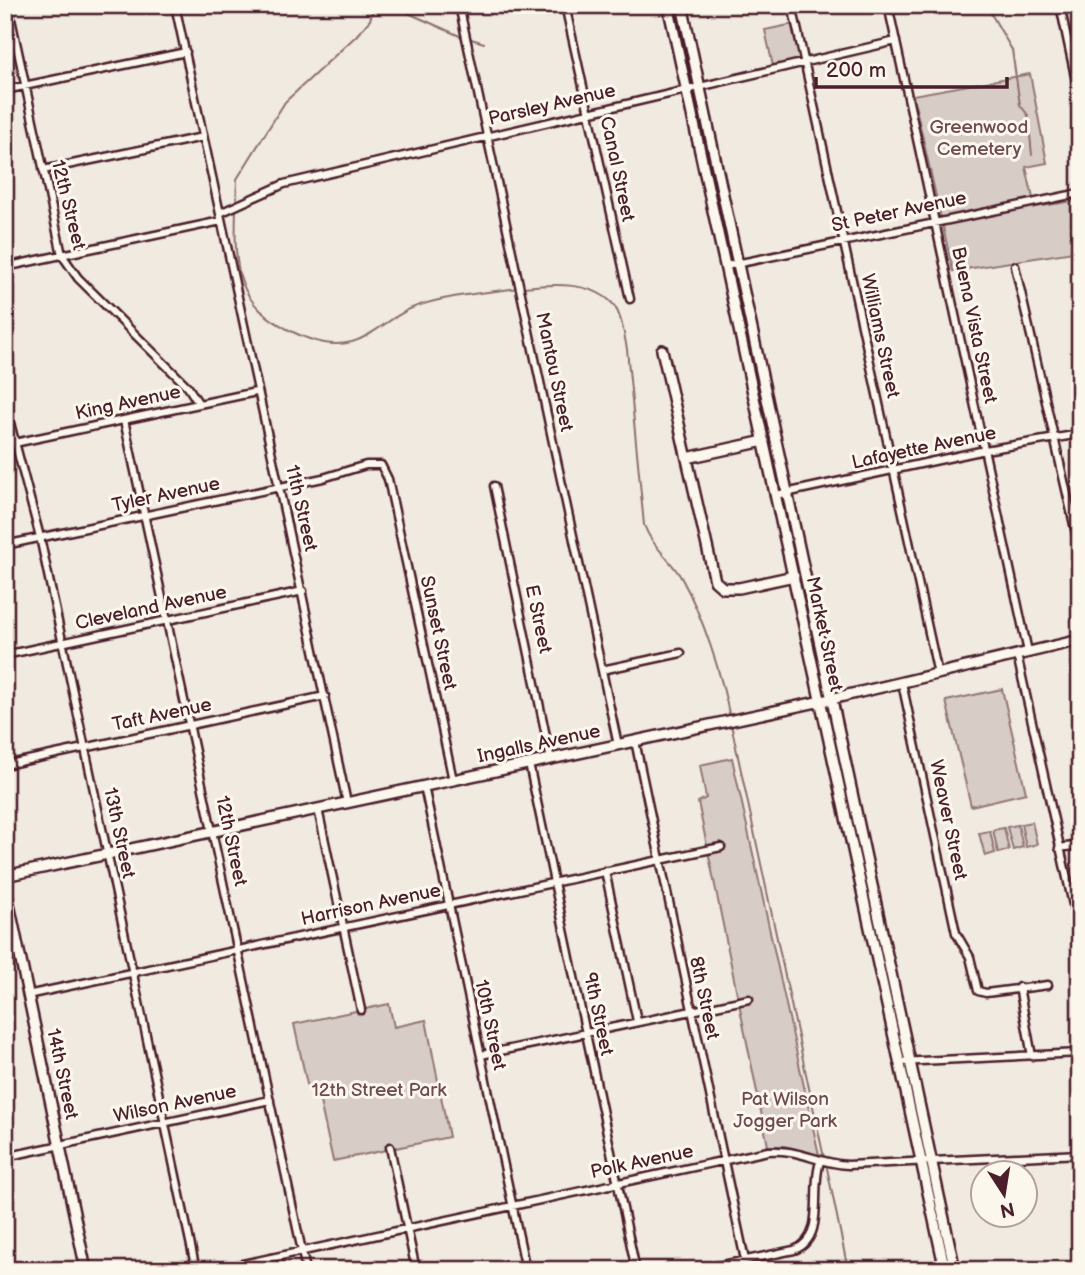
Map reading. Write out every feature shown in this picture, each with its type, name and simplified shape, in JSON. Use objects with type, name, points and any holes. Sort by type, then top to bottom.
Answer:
[{"type":"street","name":"12th Street","points":[[8,5],[62,255],[78,278],[188,387],[199,404]]},
{"type":"street","points":[[175,5],[219,213]]},
{"type":"street","name":"Mantou Street","points":[[459,5],[618,745]]},
{"type":"street","name":"Canal Street","points":[[565,5],[629,299]]},
{"type":"street","name":"Market Street","points":[[668,5],[685,89],[731,265],[926,1161],[945,1270]]},
{"type":"street","name":"Market Street","points":[[682,5],[764,441],[781,494],[793,576],[826,700]]},
{"type":"street","name":"Williams Street","points":[[792,5],[938,674]]},
{"type":"street","name":"Buena Vista Street","points":[[888,5],[1028,652]]},
{"type":"street","points":[[1060,5],[1080,100]]},
{"type":"street","name":"Parsley Avenue","points":[[219,213],[284,184],[896,41]]},
{"type":"street","points":[[5,90],[186,52]]},
{"type":"street","points":[[43,170],[203,137]]},
{"type":"street","name":"St Peter Avenue","points":[[731,265],[1080,193]]},
{"type":"street","name":"11th Street","points":[[219,213],[241,299],[256,392],[281,486],[347,803]]},
{"type":"street","points":[[5,267],[221,221]]},
{"type":"street","points":[[1015,266],[1080,551]]},
{"type":"street","points":[[662,350],[715,581],[723,588],[739,588],[793,576]]},
{"type":"street","name":"King Avenue","points":[[5,445],[256,392]]},
{"type":"street","name":"13th Street","points":[[5,404],[40,537],[196,1270]]},
{"type":"street","name":"12th Street","points":[[124,419],[306,1270]]},
{"type":"street","name":"Lafayette Avenue","points":[[781,494],[985,450],[1080,435]]},
{"type":"street","points":[[687,458],[764,441]]},
{"type":"street","name":"Sunset Street","points":[[333,476],[379,464],[384,469],[453,780]]},
{"type":"street","name":"Tyler Avenue","points":[[5,545],[333,476]]},
{"type":"street","name":"E Street","points":[[494,485],[551,760]]},
{"type":"street","name":"Cleveland Avenue","points":[[5,655],[303,591]]},
{"type":"street","name":"Ingalls Avenue","points":[[5,876],[826,700],[1080,640]]},
{"type":"street","points":[[602,670],[681,653]]},
{"type":"street","points":[[1017,655],[1080,936]]},
{"type":"street","name":"Weaver Street","points":[[902,682],[956,933],[971,961],[978,991],[986,993],[1018,987]]},
{"type":"street","name":"Taft Avenue","points":[[5,765],[325,696]]},
{"type":"street","name":"8th Street","points":[[635,741],[745,1260]]},
{"type":"street","name":"9th Street","points":[[528,764],[636,1270]]},
{"type":"street","name":"10th Street","points":[[424,786],[526,1270]]},
{"type":"street","points":[[318,809],[361,1010]]},
{"type":"street","points":[[1059,848],[1080,845]]},
{"type":"street","name":"Harrison Avenue","points":[[27,995],[721,847]]},
{"type":"street","points":[[605,871],[637,1021]]},
{"type":"street","name":"14th Street","points":[[5,885],[86,1270]]},
{"type":"street","points":[[1032,1056],[1018,987],[1048,985]]},
{"type":"street","points":[[481,1055],[749,999]]},
{"type":"street","points":[[905,1063],[1080,1054]]},
{"type":"street","name":"Wilson Avenue","points":[[5,1157],[270,1100]]},
{"type":"street","points":[[390,1147],[416,1270]]},
{"type":"street","name":"Polk Avenue","points":[[215,1270],[783,1150],[820,1162],[848,1165],[1080,1154]]},
{"type":"street","name":"Market Street","points":[[926,1161],[955,1270]]},
{"type":"street","points":[[699,1270],[794,1250],[810,1240],[815,1217],[814,1180],[820,1162]]},
{"type":"green space","points":[[794,24],[802,60],[773,66],[765,30]]},
{"type":"green space","name":"Greenwood Cemetery","points":[[1030,74],[1047,163],[1026,167],[1035,207],[1080,200],[1080,251],[953,271],[913,95]]},
{"type":"green space","points":[[1002,689],[1026,793],[971,806],[946,701]]},
{"type":"green space","name":"Pat Wilson Jogger Park","points":[[732,758],[819,1155],[784,1146],[768,1146],[698,802],[706,798],[700,765]]},
{"type":"green space","points":[[1032,822],[1037,844],[1026,847],[1021,824]]},
{"type":"green space","points":[[1018,825],[1023,847],[1013,850],[1007,827]]},
{"type":"green space","points":[[1004,828],[1009,850],[998,853],[993,830]]},
{"type":"green space","points":[[990,831],[995,853],[985,856],[979,833]]},
{"type":"green space","name":"12th Street Park","points":[[389,1004],[394,1027],[426,1020],[449,1137],[333,1161],[317,1088],[308,1089],[294,1024]]},
{"type":"waterway","points":[[236,204],[237,179],[285,102],[356,36],[370,20],[374,5]]},
{"type":"waterway","points":[[986,5],[1012,50],[1020,105],[1028,115],[1032,155]]},
{"type":"waterway","points":[[376,9],[406,12],[462,37]]},
{"type":"waterway","points":[[468,38],[484,43]]},
{"type":"waterway","points":[[236,209],[238,268],[250,298],[275,322],[316,341],[330,344],[352,342],[369,335],[400,314],[429,302],[518,288]]},
{"type":"waterway","points":[[523,287],[582,287],[603,296],[612,303],[618,313],[627,349],[644,525],[647,533],[682,579],[697,611],[717,665],[730,719]]},
{"type":"waterway","points":[[731,724],[824,1158]]},
{"type":"waterway","points":[[827,1168],[848,1270]]}]
